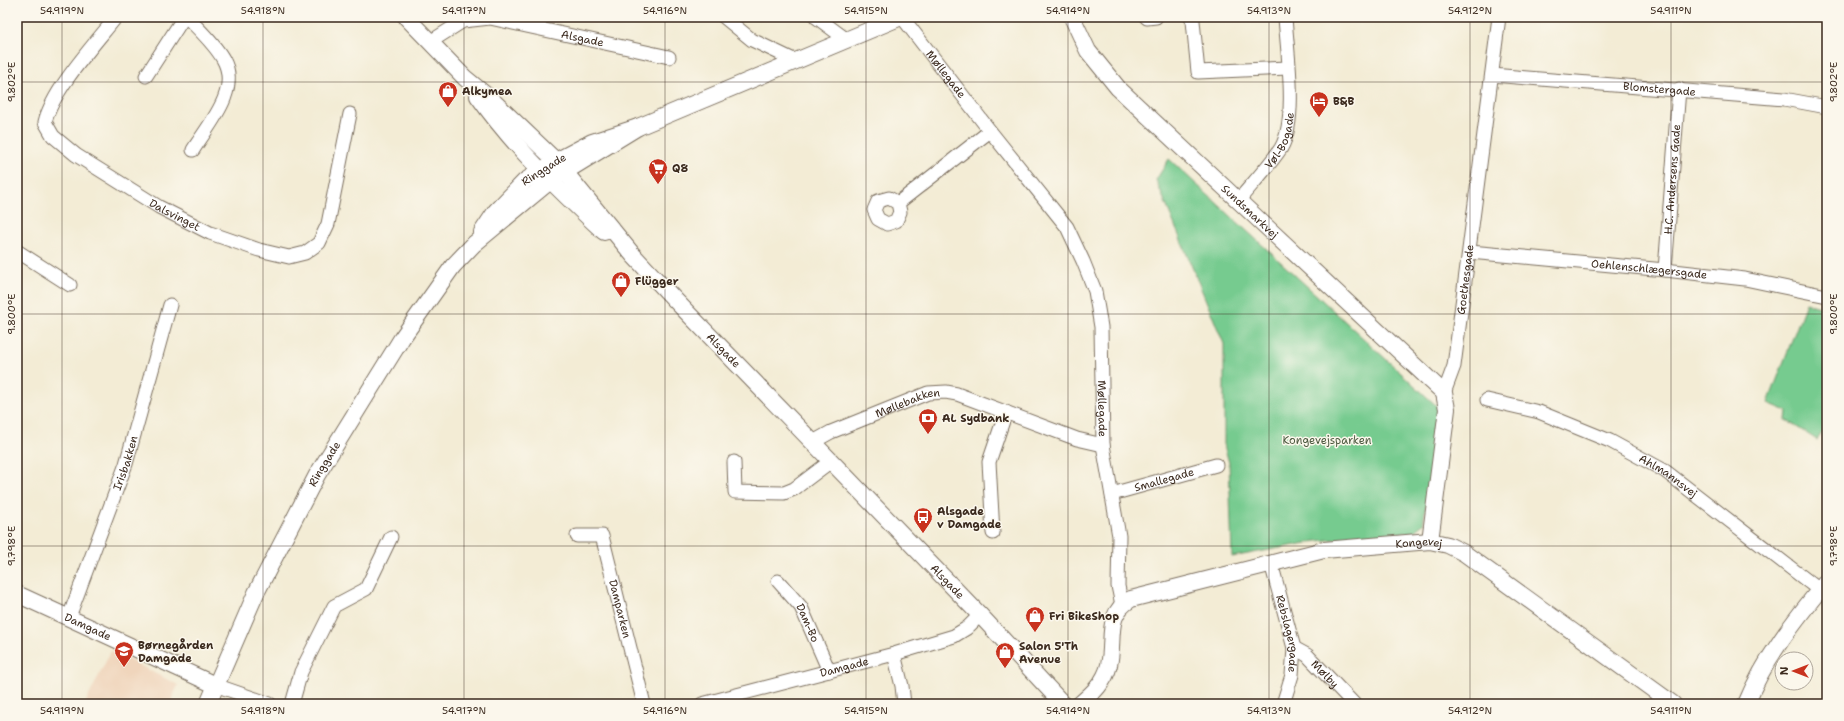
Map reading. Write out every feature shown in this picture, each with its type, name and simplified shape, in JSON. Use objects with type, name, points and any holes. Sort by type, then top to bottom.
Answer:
[{"type":"street","name":"Dalsvinget","points":[[116,17],[66,82],[48,110],[45,122],[53,136],[76,155],[159,207],[210,233],[259,250],[289,257],[305,253],[320,243],[328,224],[350,114]]},
{"type":"street","points":[[146,76],[186,17],[212,44],[223,58],[228,69],[229,83],[224,100],[193,150]]},
{"type":"street","name":"Alsgade","points":[[406,17],[466,78],[493,101],[561,166],[633,255],[980,615],[1063,704]]},
{"type":"street","points":[[724,17],[752,40],[796,60]]},
{"type":"street","points":[[816,17],[846,40]]},
{"type":"street","name":"Ringgade","points":[[208,704],[215,684],[256,593],[318,475],[402,338],[453,266],[474,244],[496,211],[525,181],[545,176],[561,166],[638,127],[902,17]]},
{"type":"street","name":"Møllegade","points":[[902,17],[990,131],[1067,227],[1083,261],[1092,285],[1101,327],[1103,445],[1119,536],[1118,586],[1122,605]]},
{"type":"street","name":"Sundsmarkvej","points":[[1072,17],[1088,51],[1118,88],[1444,393]]},
{"type":"street","points":[[1146,17],[1156,17]]},
{"type":"street","points":[[1191,17],[1193,21],[1198,72],[1288,68]]},
{"type":"street","name":"Vøl-Bogade","points":[[1238,201],[1281,148],[1289,127],[1285,17]]},
{"type":"street","name":"Goethesgade","points":[[1430,541],[1447,409],[1444,393],[1454,366],[1470,252],[1499,17]]},
{"type":"street","name":"Alsgade","points":[[430,42],[464,21],[490,18],[669,57]]},
{"type":"street","name":"Blomstergade","points":[[1492,75],[1679,89],[1784,99],[1827,107]]},
{"type":"street","name":"Alsgade","points":[[466,78],[492,116],[545,176],[606,234],[633,255]]},
{"type":"street","name":"H.C. Andersens Gade","points":[[1665,270],[1679,89]]},
{"type":"street","points":[[898,203],[990,131]]},
{"type":"street","points":[[17,251],[70,285]]},
{"type":"street","name":"Oehlenschlægersgade","points":[[1470,252],[1745,279],[1805,290],[1827,296]]},
{"type":"street","name":"Irisbakken","points":[[68,617],[126,464],[170,305]]},
{"type":"street","name":"Møllebakken","points":[[812,442],[831,432],[928,393],[946,392],[956,394],[1077,439],[1103,445]]},
{"type":"street","name":"Ahlmannsvej","points":[[1487,400],[1539,412],[1610,441],[1665,471],[1824,589]]},
{"type":"street","points":[[992,534],[989,462],[1006,412]]},
{"type":"street","points":[[734,462],[735,492],[784,493],[794,490],[831,461]]},
{"type":"street","name":"Smallegade","points":[[1112,494],[1216,465]]},
{"type":"street","points":[[292,704],[301,672],[334,606],[366,588],[391,536]]},
{"type":"street","name":"Damparken","points":[[578,536],[602,536],[644,704]]},
{"type":"street","name":"Kongevej","points":[[1122,605],[1131,599],[1324,550],[1430,541],[1448,545],[1464,553],[1673,704]]},
{"type":"street","name":"Rebslagergade","points":[[1271,563],[1294,648],[1292,675],[1283,704]]},
{"type":"street","name":"Dam-Bo","points":[[778,581],[801,607],[829,671]]},
{"type":"street","points":[[1746,704],[1754,684],[1782,638],[1824,589]]},
{"type":"street","name":"Damgade","points":[[17,594],[215,684],[270,704]]},
{"type":"street","points":[[1080,704],[1096,691],[1109,666],[1113,621],[1116,612],[1122,605]]},
{"type":"street","name":"Damgade","points":[[702,704],[894,654],[954,636],[967,628],[980,615]]},
{"type":"street","name":"Mølby","points":[[1294,648],[1307,655],[1354,704]]},
{"type":"street","points":[[894,654],[902,686],[904,704]]},
{"type":"shaded area","name":"Børnegården Damgade","points":[[111,651],[178,685],[170,704],[85,704]]},
{"type":"green space","name":"Kongevejsparken","points":[[1169,159],[1440,409],[1423,524],[1413,532],[1317,541],[1232,557],[1229,463],[1224,445],[1224,344],[1156,180]]},
{"type":"green space","points":[[1806,303],[1827,309],[1827,426],[1817,440],[1786,420],[1787,411],[1768,403]]},
{"type":"place","name":"Alkymea","points":[[448,108]]},
{"type":"place","name":"B&B","points":[[1319,118]]},
{"type":"place","name":"Q8","points":[[658,185]]},
{"type":"place","name":"Flügger","points":[[621,298]]},
{"type":"place","name":"AL Sydbank","points":[[928,435]]},
{"type":"place","name":"Alsgade v Damgade","points":[[923,534]]},
{"type":"place","name":"Fri BikeShop","points":[[1035,633]]},
{"type":"place","name":"Børnegården Damgade","points":[[124,668]]},
{"type":"place","name":"Salon 5'Th Avenue","points":[[1005,669]]}]
